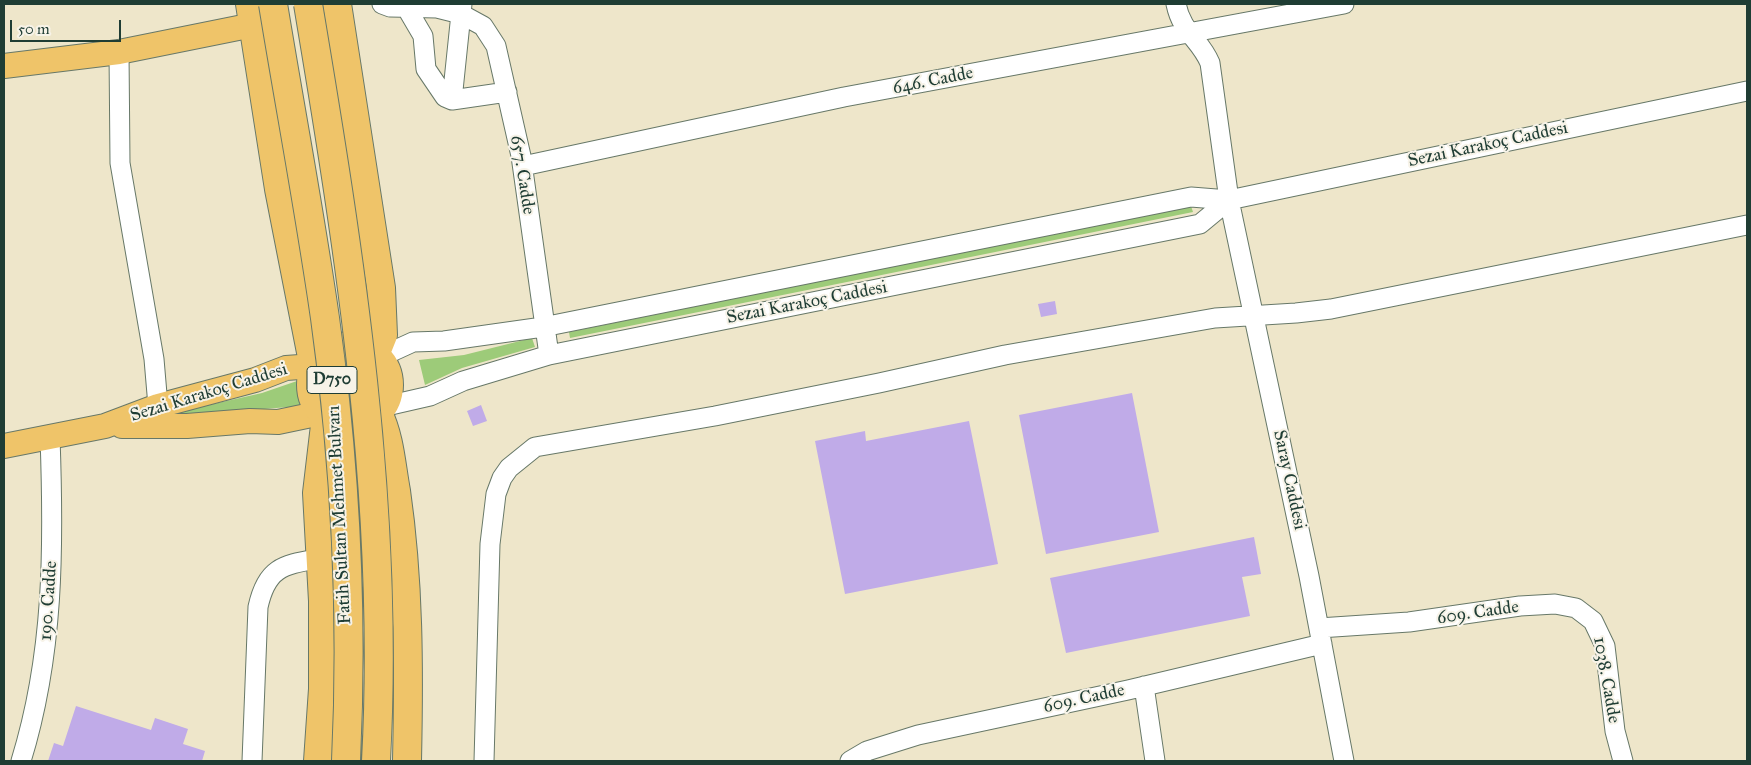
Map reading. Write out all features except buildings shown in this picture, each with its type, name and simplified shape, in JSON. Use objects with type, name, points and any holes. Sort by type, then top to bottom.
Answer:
[{"type":"highway","name":"Fatih Sultan Mehmet Bulvarı","points":[[273,4],[325,318],[332,388],[345,552],[348,656],[346,761]]},
{"type":"highway","name":"Fatih Sultan Mehmet Bulvarı","points":[[308,4],[353,282],[365,395],[379,598],[380,675],[376,761]]},
{"type":"highway","points":[[338,4],[380,280],[383,335],[376,356]]},
{"type":"highway","points":[[251,14],[279,189],[311,352],[316,365]]},
{"type":"highway","points":[[345,346],[357,346],[376,356],[385,368],[389,379],[389,392],[380,410],[367,420],[356,424],[337,422],[324,415],[314,403],[310,391],[310,378],[316,365],[332,349],[345,346]]},
{"type":"highway","points":[[380,410],[386,431],[404,547],[409,689],[407,761]]},
{"type":"highway","points":[[318,761],[323,690],[321,558],[317,493],[324,415]]},
{"type":"main road","points":[[4,66],[119,52],[251,14]]},
{"type":"main road","name":"Sezai Karakoç Caddesi","points":[[4,446],[106,426],[158,406],[255,380],[286,368],[316,365]]},
{"type":"main road","name":"Sezai Karakoç Caddesi","points":[[106,426],[187,426],[250,421],[278,422],[324,415]]},
{"type":"street","name":"657. Cadde","points":[[382,4],[390,7],[462,9],[490,34],[501,61],[522,166],[543,327],[549,355]]},
{"type":"street","name":"Saray Caddesi","points":[[1176,4],[1180,20],[1187,32],[1206,54],[1210,63],[1229,200],[1320,636],[1344,761]]},
{"type":"street","name":"646. Cadde","points":[[522,166],[844,97],[1309,7],[1344,4]]},
{"type":"street","points":[[406,7],[423,36],[426,70],[441,91],[452,100],[507,92]]},
{"type":"street","points":[[452,100],[462,9]]},
{"type":"street","points":[[119,52],[120,163],[154,359],[158,406]]},
{"type":"street","name":"Sezai Karakoç Caddesi","points":[[376,356],[413,342],[444,341],[543,327],[1191,197],[1229,200],[1747,91]]},
{"type":"street","name":"Sezai Karakoç Caddesi","points":[[380,410],[430,396],[462,381],[549,355],[1200,224],[1229,200]]},
{"type":"street","points":[[484,761],[490,544],[496,494],[502,478],[510,468],[535,447],[715,416],[1015,353],[1215,318],[1331,309],[1747,225]]},
{"type":"street","name":"190. Cadde","points":[[21,761],[35,716],[45,654],[51,591],[50,437]]},
{"type":"street","points":[[252,761],[258,607],[262,590],[268,577],[279,569],[321,558]]},
{"type":"street","name":"609. Cadde","points":[[850,761],[867,750],[918,735],[1144,686],[1320,636],[1520,606],[1555,604],[1576,608]]},
{"type":"street","name":"1038. Cadde","points":[[1576,608],[1593,622],[1604,646],[1615,731],[1623,761]]},
{"type":"street","points":[[1144,686],[1155,761]]},
{"type":"green space","points":[[1191,206],[1193,212],[570,338],[569,332]]},
{"type":"green space","points":[[532,338],[535,347],[462,368],[425,385],[419,360],[464,355]]},
{"type":"green space","points":[[297,381],[300,407],[202,415],[169,414],[262,393]]}]
